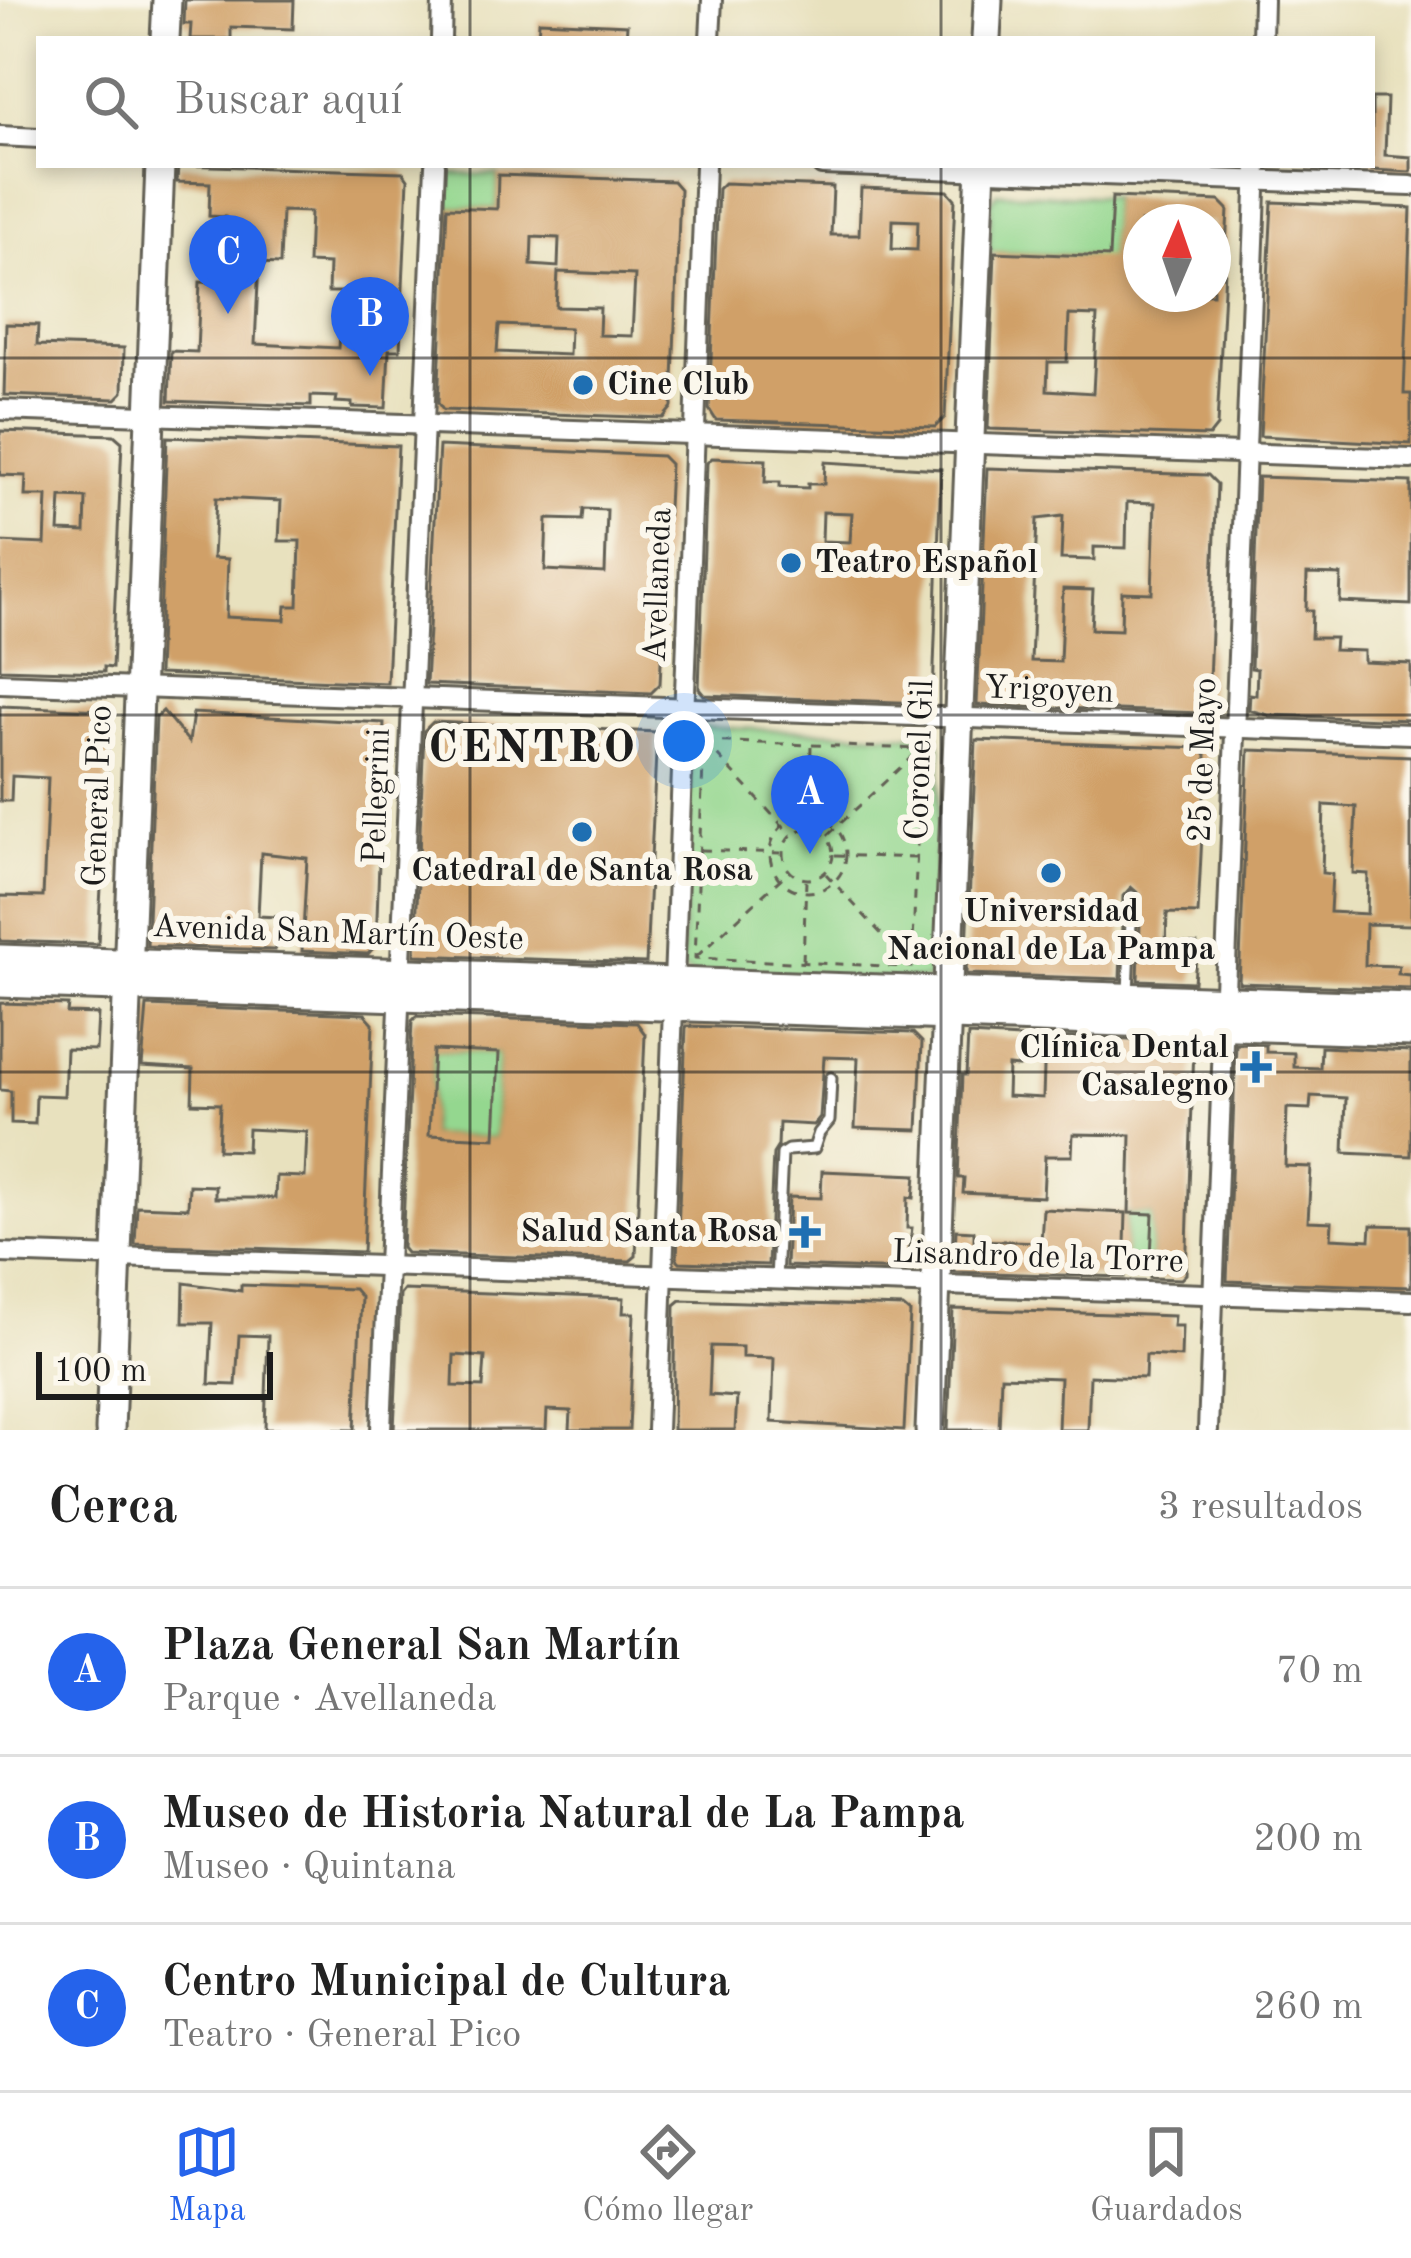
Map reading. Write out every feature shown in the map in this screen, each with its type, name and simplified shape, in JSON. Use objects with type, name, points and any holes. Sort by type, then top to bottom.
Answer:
[{"type":"street","points":[[165,36],[167,0]]},
{"type":"street","points":[[441,36],[442,0]]},
{"type":"street","points":[[710,36],[712,0]]},
{"type":"street","points":[[986,36],[988,0]]},
{"type":"street","points":[[1262,36],[1263,0]]},
{"type":"street","points":[[0,136],[36,138]]},
{"type":"street","name":"General Pico","points":[[110,1430],[160,168]]},
{"type":"street","name":"Pellegrini","points":[[380,1430],[435,168]]},
{"type":"street","name":"Avellaneda","points":[[657,1430],[705,168]]},
{"type":"street","points":[[981,168],[1256,173],[1411,186]]},
{"type":"street","name":"Coronel Gil","points":[[930,1430],[981,168]]},
{"type":"street","name":"25 de Mayo","points":[[1208,1430],[1256,173]]},
{"type":"street","points":[[0,410],[1411,459]]},
{"type":"street","name":"Yrigoyen","points":[[0,683],[1411,734]]},
{"type":"street","name":"Avenida San Martín Oeste","points":[[0,958],[128,975],[947,1003]]},
{"type":"street","name":"Avenida San Martín Oeste","points":[[0,983],[128,975]]},
{"type":"street","points":[[947,1003],[1128,997],[1224,1013],[1411,1032]]},
{"type":"street","points":[[947,1003],[1224,1013],[1411,1006]]},
{"type":"street","name":"Lisandro de la Torre","points":[[0,1253],[1411,1301]]},
{"type":"lane","points":[[1128,997],[1132,896]]},
{"type":"lane","points":[[776,1280],[782,1154],[814,1148],[829,1121],[831,1078]]},
{"type":"path","points":[[704,740],[921,749]]},
{"type":"path","points":[[704,740],[791,835]]},
{"type":"path","points":[[695,958],[704,740]]},
{"type":"path","points":[[808,829],[811,745]]},
{"type":"path","points":[[826,836],[921,749]]},
{"type":"path","points":[[912,967],[921,749]]},
{"type":"path","points":[[808,816],[836,828],[846,856],[834,882],[806,892],[780,880],[770,853],[782,826],[808,816]]},
{"type":"path","points":[[808,829],[826,836],[833,855],[825,872],[806,879],[789,871],[783,853],[791,835],[808,829]]},
{"type":"path","points":[[699,850],[783,853]]},
{"type":"path","points":[[833,855],[916,858]]},
{"type":"path","points":[[695,958],[789,871]]},
{"type":"path","points":[[825,872],[912,967]]},
{"type":"path","points":[[803,962],[806,879]]},
{"type":"path","points":[[695,958],[912,967]]},
{"type":"green space","points":[[451,174],[498,175],[497,209],[442,207],[443,181]]},
{"type":"green space","points":[[998,193],[1112,197],[1109,280],[1090,256],[989,252],[991,202]]},
{"type":"green space","points":[[693,728],[937,736],[941,750],[927,980],[693,975],[681,968]]},
{"type":"green space","points":[[433,1050],[499,1053],[495,1138],[429,1135]]},
{"type":"green space","points":[[1126,1213],[1153,1214],[1150,1278],[1124,1277]]},
{"type":"building","points":[[185,0],[294,0],[293,29],[231,27],[231,36],[190,36],[191,24],[184,24]]},
{"type":"building","points":[[539,21],[627,25],[626,36],[538,36]]},
{"type":"building","points":[[1375,98],[1387,98],[1385,155],[1411,157],[1411,172],[1372,170]]},
{"type":"building","points":[[178,168],[403,172],[408,179],[400,350],[389,350],[386,408],[352,407],[352,403],[336,402],[337,397],[311,396],[311,406],[169,401],[171,351],[197,352],[200,282],[222,283],[225,217],[209,216],[210,183],[177,182]],"holes":[[[282,211],[310,212],[308,263],[329,264],[328,292],[346,292],[344,334],[339,334],[338,348],[255,344],[259,263],[280,264]]]},
{"type":"building","points":[[498,175],[673,181],[680,189],[672,407],[663,418],[443,410],[438,403],[447,207],[497,209]],"holes":[[[532,237],[559,238],[558,267],[531,265]],[[558,272],[635,275],[632,336],[599,335],[600,308],[556,307]],[[499,325],[570,328],[569,355],[497,352]]]},
{"type":"building","points":[[724,183],[833,187],[831,235],[859,235],[861,188],[948,191],[955,199],[945,417],[935,427],[716,420],[709,409],[718,189]],"holes":[[[893,220],[918,221],[917,250],[892,249]]]},
{"type":"building","points":[[1112,197],[1220,201],[1223,204],[1123,204],[1123,312],[1223,312],[1217,426],[1209,436],[988,429],[995,252],[1109,257]],"holes":[[[1069,315],[1097,316],[1093,393],[1047,390],[1048,362],[1067,362]]]},
{"type":"building","points":[[1272,202],[1411,208],[1404,394],[1411,394],[1411,444],[1260,436]]},
{"type":"building","points":[[6,324],[38,325],[37,345],[124,348],[123,392],[116,399],[4,395]]},
{"type":"building","points":[[0,431],[114,435],[122,442],[112,668],[104,667],[104,672],[0,669],[0,542],[45,544],[47,496],[25,496],[26,476],[0,475]],"holes":[[[61,497],[86,498],[85,532],[59,531]]]},
{"type":"building","points":[[167,437],[398,446],[387,683],[158,674]],"holes":[[[216,498],[281,501],[279,541],[300,541],[298,606],[286,606],[285,620],[226,617],[228,559],[213,558]]]},
{"type":"building","points":[[439,446],[662,456],[670,464],[660,684],[651,693],[426,684]],"holes":[[[583,509],[607,510],[605,573],[545,570],[547,519],[582,520]]]},
{"type":"building","points":[[712,458],[766,460],[765,482],[808,488],[808,484],[824,484],[825,462],[941,469],[933,695],[925,703],[704,695],[699,689],[707,463]],"holes":[[[823,512],[852,513],[850,542],[822,541]]]},
{"type":"building","points":[[987,468],[1208,475],[1217,484],[1208,706],[1202,713],[977,705]],"holes":[[[1127,502],[1155,503],[1152,593],[1122,592],[1121,630],[1091,629],[1093,590],[1063,589],[1060,662],[1031,661],[1037,519],[1063,516],[1061,559],[1094,560],[1094,547],[1126,548]]]},
{"type":"building","points":[[1258,477],[1411,482],[1411,605],[1340,602],[1341,575],[1307,574],[1306,610],[1312,610],[1311,638],[1335,638],[1334,650],[1364,651],[1364,662],[1411,664],[1411,720],[1268,715],[1249,710],[1250,694],[1256,695],[1257,669],[1251,668]]},
{"type":"building","points":[[0,706],[104,710],[110,717],[98,944],[0,941],[0,896],[43,897],[48,778],[12,776],[11,801],[0,801]]},
{"type":"building","points":[[163,711],[189,742],[193,713],[384,723],[376,945],[368,954],[302,951],[307,858],[261,853],[258,916],[277,917],[275,950],[147,946],[156,717]]},
{"type":"building","points":[[433,722],[657,732],[646,963],[415,955],[424,731]]},
{"type":"building","points":[[976,740],[1201,748],[1206,755],[1198,914],[1167,913],[1166,942],[1197,944],[1194,982],[1138,980],[1141,896],[1131,887],[1123,896],[1120,979],[966,974]]},
{"type":"building","points":[[1249,750],[1411,756],[1411,925],[1366,924],[1365,965],[1399,966],[1398,974],[1411,975],[1411,989],[1239,983]],"holes":[[[1324,805],[1356,807],[1353,873],[1368,874],[1367,914],[1330,912],[1332,874],[1322,873]]]},
{"type":"building","points":[[0,1003],[68,1005],[67,1013],[98,1014],[96,1050],[66,1049],[64,1096],[36,1095],[35,1124],[11,1123],[11,1091],[0,1090]]},
{"type":"building","points":[[147,1006],[365,1014],[373,1023],[363,1252],[135,1244],[137,1206],[188,1208],[189,1185],[215,1186],[215,1198],[275,1198],[276,1176],[305,1177],[307,1132],[248,1129],[247,1151],[218,1150],[220,1104],[192,1103],[193,1069],[142,1066]]},
{"type":"building","points":[[417,1016],[637,1023],[645,1034],[636,1256],[630,1261],[406,1253],[402,1248],[412,1021]],"holes":[[[433,1050],[499,1053],[495,1138],[429,1135]]]},
{"type":"building","points":[[686,1026],[913,1033],[922,1042],[918,1130],[855,1128],[858,1058],[824,1057],[820,1118],[814,1125],[779,1123],[768,1265],[680,1262]]},
{"type":"building","points":[[968,1035],[1020,1038],[1018,1067],[1008,1066],[1007,1096],[1043,1098],[1045,1037],[1187,1042],[1194,1047],[1186,1274],[1181,1279],[1150,1278],[1153,1214],[1129,1213],[1131,1135],[1073,1134],[1072,1156],[1045,1156],[1043,1197],[963,1193],[964,1178],[958,1178]]},
{"type":"building","points":[[1236,1044],[1266,1045],[1266,1052],[1294,1053],[1294,1067],[1320,1068],[1321,1047],[1411,1051],[1411,1156],[1344,1153],[1346,1098],[1311,1096],[1310,1109],[1287,1108],[1285,1166],[1311,1167],[1308,1221],[1332,1222],[1331,1238],[1370,1240],[1371,1225],[1411,1226],[1411,1287],[1227,1281]]},
{"type":"building","points":[[822,1171],[916,1175],[914,1198],[908,1197],[907,1228],[912,1228],[906,1270],[786,1266],[789,1197],[821,1198]]},
{"type":"building","points":[[1043,1209],[1126,1213],[1124,1277],[954,1272],[956,1230],[974,1231],[974,1240],[1041,1242]]},
{"type":"building","points":[[184,1283],[241,1291],[241,1285],[354,1289],[361,1297],[355,1430],[265,1429],[268,1336],[239,1335],[236,1385],[209,1384],[212,1323],[183,1323]]},
{"type":"building","points":[[404,1290],[624,1298],[623,1313],[634,1313],[629,1430],[570,1430],[571,1411],[547,1410],[546,1430],[394,1430],[400,1295]],"holes":[[[454,1355],[485,1357],[483,1387],[453,1386]]]},
{"type":"building","points":[[681,1300],[903,1307],[910,1313],[904,1430],[772,1422],[774,1358],[742,1357],[742,1347],[711,1346],[709,1395],[737,1397],[735,1430],[673,1430],[675,1305]]},
{"type":"building","points":[[953,1309],[1174,1316],[1173,1326],[1182,1326],[1181,1357],[1146,1355],[1145,1378],[1090,1376],[1088,1430],[1058,1430],[1060,1378],[1001,1376],[999,1430],[948,1430]]},
{"type":"place","name":"Centro Municipal de Cultura","points":[[228,314]]},
{"type":"place","name":"Museo de Historia Natural de La Pampa","points":[[370,376]]},
{"type":"place","name":"Cine Club","points":[[583,385]]},
{"type":"place","name":"Teatro Español","points":[[791,563]]},
{"type":"place","name":"Catedral de Santa Rosa","points":[[582,832]]},
{"type":"place","name":"Plaza General San Martín","points":[[810,854]]},
{"type":"place","name":"Universidad Nacional de La Pampa","points":[[1051,873]]},
{"type":"place","name":"Clínica Dental Casalegno","points":[[1256,1067]]},
{"type":"place","name":"Salud Santa Rosa","points":[[805,1232]]},
{"type":"district","name":"CENTRO","points":[[533,749]]}]
